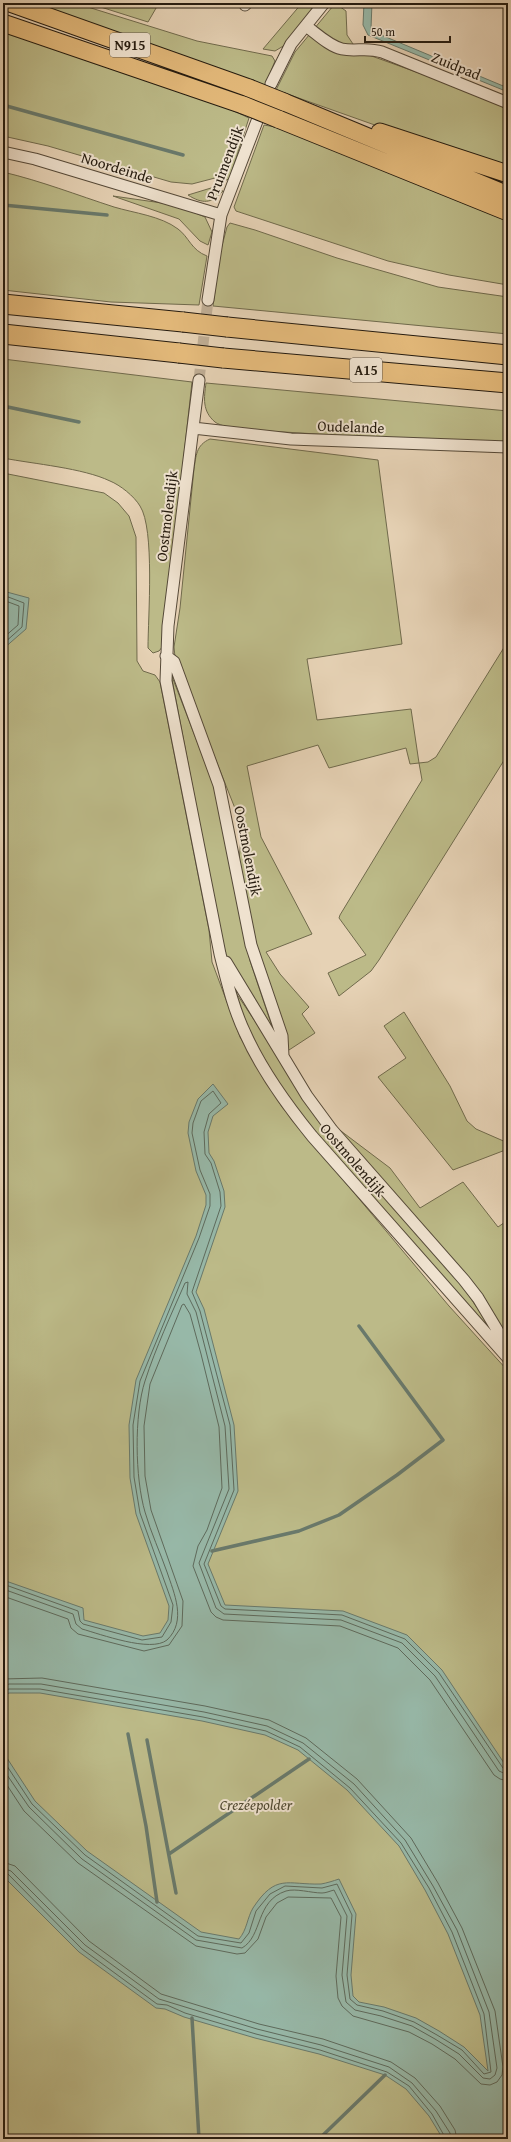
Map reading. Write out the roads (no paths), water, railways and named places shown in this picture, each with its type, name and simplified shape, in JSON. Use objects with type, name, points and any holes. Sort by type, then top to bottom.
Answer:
[{"type":"highway","name":"A15","points":[[3,304],[508,355]]},
{"type":"highway","name":"A15","points":[[3,334],[223,358],[508,383]]},
{"type":"main road","name":"N915","points":[[10,3],[249,88],[508,195]]},
{"type":"main road","name":"N915","points":[[3,23],[243,105],[508,212]]},
{"type":"main road","name":"N915","points":[[284,102],[508,174]]},
{"type":"street","points":[[271,84],[291,44],[324,3]]},
{"type":"street","name":"Zuidpad","points":[[306,26],[334,46],[355,50],[369,48],[382,52],[508,103]]},
{"type":"street","name":"Pruimendijk","points":[[221,215],[257,121]]},
{"type":"street","name":"Noordeinde","points":[[3,152],[35,159],[221,215]]},
{"type":"street","points":[[208,300],[221,215]]},
{"type":"street","name":"Oostmolendijk","points":[[199,380],[168,626],[166,681],[220,954],[230,992],[244,1032],[262,1067],[286,1104],[312,1136],[508,1358]]},
{"type":"street","name":"Oudelande","points":[[193,428],[291,439],[508,447]]},
{"type":"street","name":"Oostmolendijk","points":[[166,656],[174,662],[219,785],[251,945],[282,1036],[284,1058]]},
{"type":"street","name":"Oostmolendijk","points":[[220,954],[284,1058],[332,1130],[474,1292],[508,1348]]},
{"type":"water","points":[[364,3],[372,3],[371,28],[374,32],[508,88],[508,92],[368,35],[363,25]]},
{"type":"water","points":[[3,591],[29,598],[26,629],[3,649]]},
{"type":"water","points":[[213,1084],[228,1104],[213,1116],[208,1132],[209,1153],[214,1161],[224,1191],[225,1207],[196,1292],[204,1309],[234,1425],[238,1491],[208,1564],[225,1605],[343,1611],[407,1635],[442,1670],[508,1769],[508,2139],[443,2139],[429,2116],[406,2089],[385,2075],[319,2054],[255,2038],[184,2017],[165,2009],[156,2008],[79,1952],[3,1876],[3,1752],[35,1801],[87,1851],[201,1932],[239,1939],[244,1932],[253,1908],[261,1897],[276,1885],[283,1883],[321,1884],[339,1879],[356,1914],[351,1975],[353,1996],[359,2002],[384,2007],[416,2018],[464,2047],[488,2071],[480,2015],[448,1934],[425,1890],[399,1846],[347,1790],[298,1750],[265,1735],[202,1721],[40,1693],[9,1693],[3,1696],[3,1580],[83,1608],[84,1620],[143,1636],[160,1633],[168,1620],[169,1606],[136,1514],[130,1478],[129,1425],[136,1380],[196,1236],[206,1205],[206,1195],[196,1171],[188,1133],[189,1122],[198,1099]]},
{"type":"waterway","points":[[3,105],[183,155]]},
{"type":"waterway","points":[[3,205],[107,215]]},
{"type":"waterway","points":[[3,406],[79,422]]},
{"type":"waterway","points":[[212,1551],[299,1531],[339,1515],[397,1475],[443,1440],[359,1326]]},
{"type":"waterway","points":[[128,1734],[146,1826],[157,1902]]},
{"type":"waterway","points":[[147,1740],[176,1893]]},
{"type":"waterway","points":[[169,1854],[309,1759]]},
{"type":"waterway","points":[[192,2018],[199,2139]]},
{"type":"waterway","points":[[319,2139],[385,2075]]},
{"type":"tunnel","points":[[199,380],[208,300]]},
{"type":"park label","name":"Crezéepolder","points":[[256,1805]]}]
